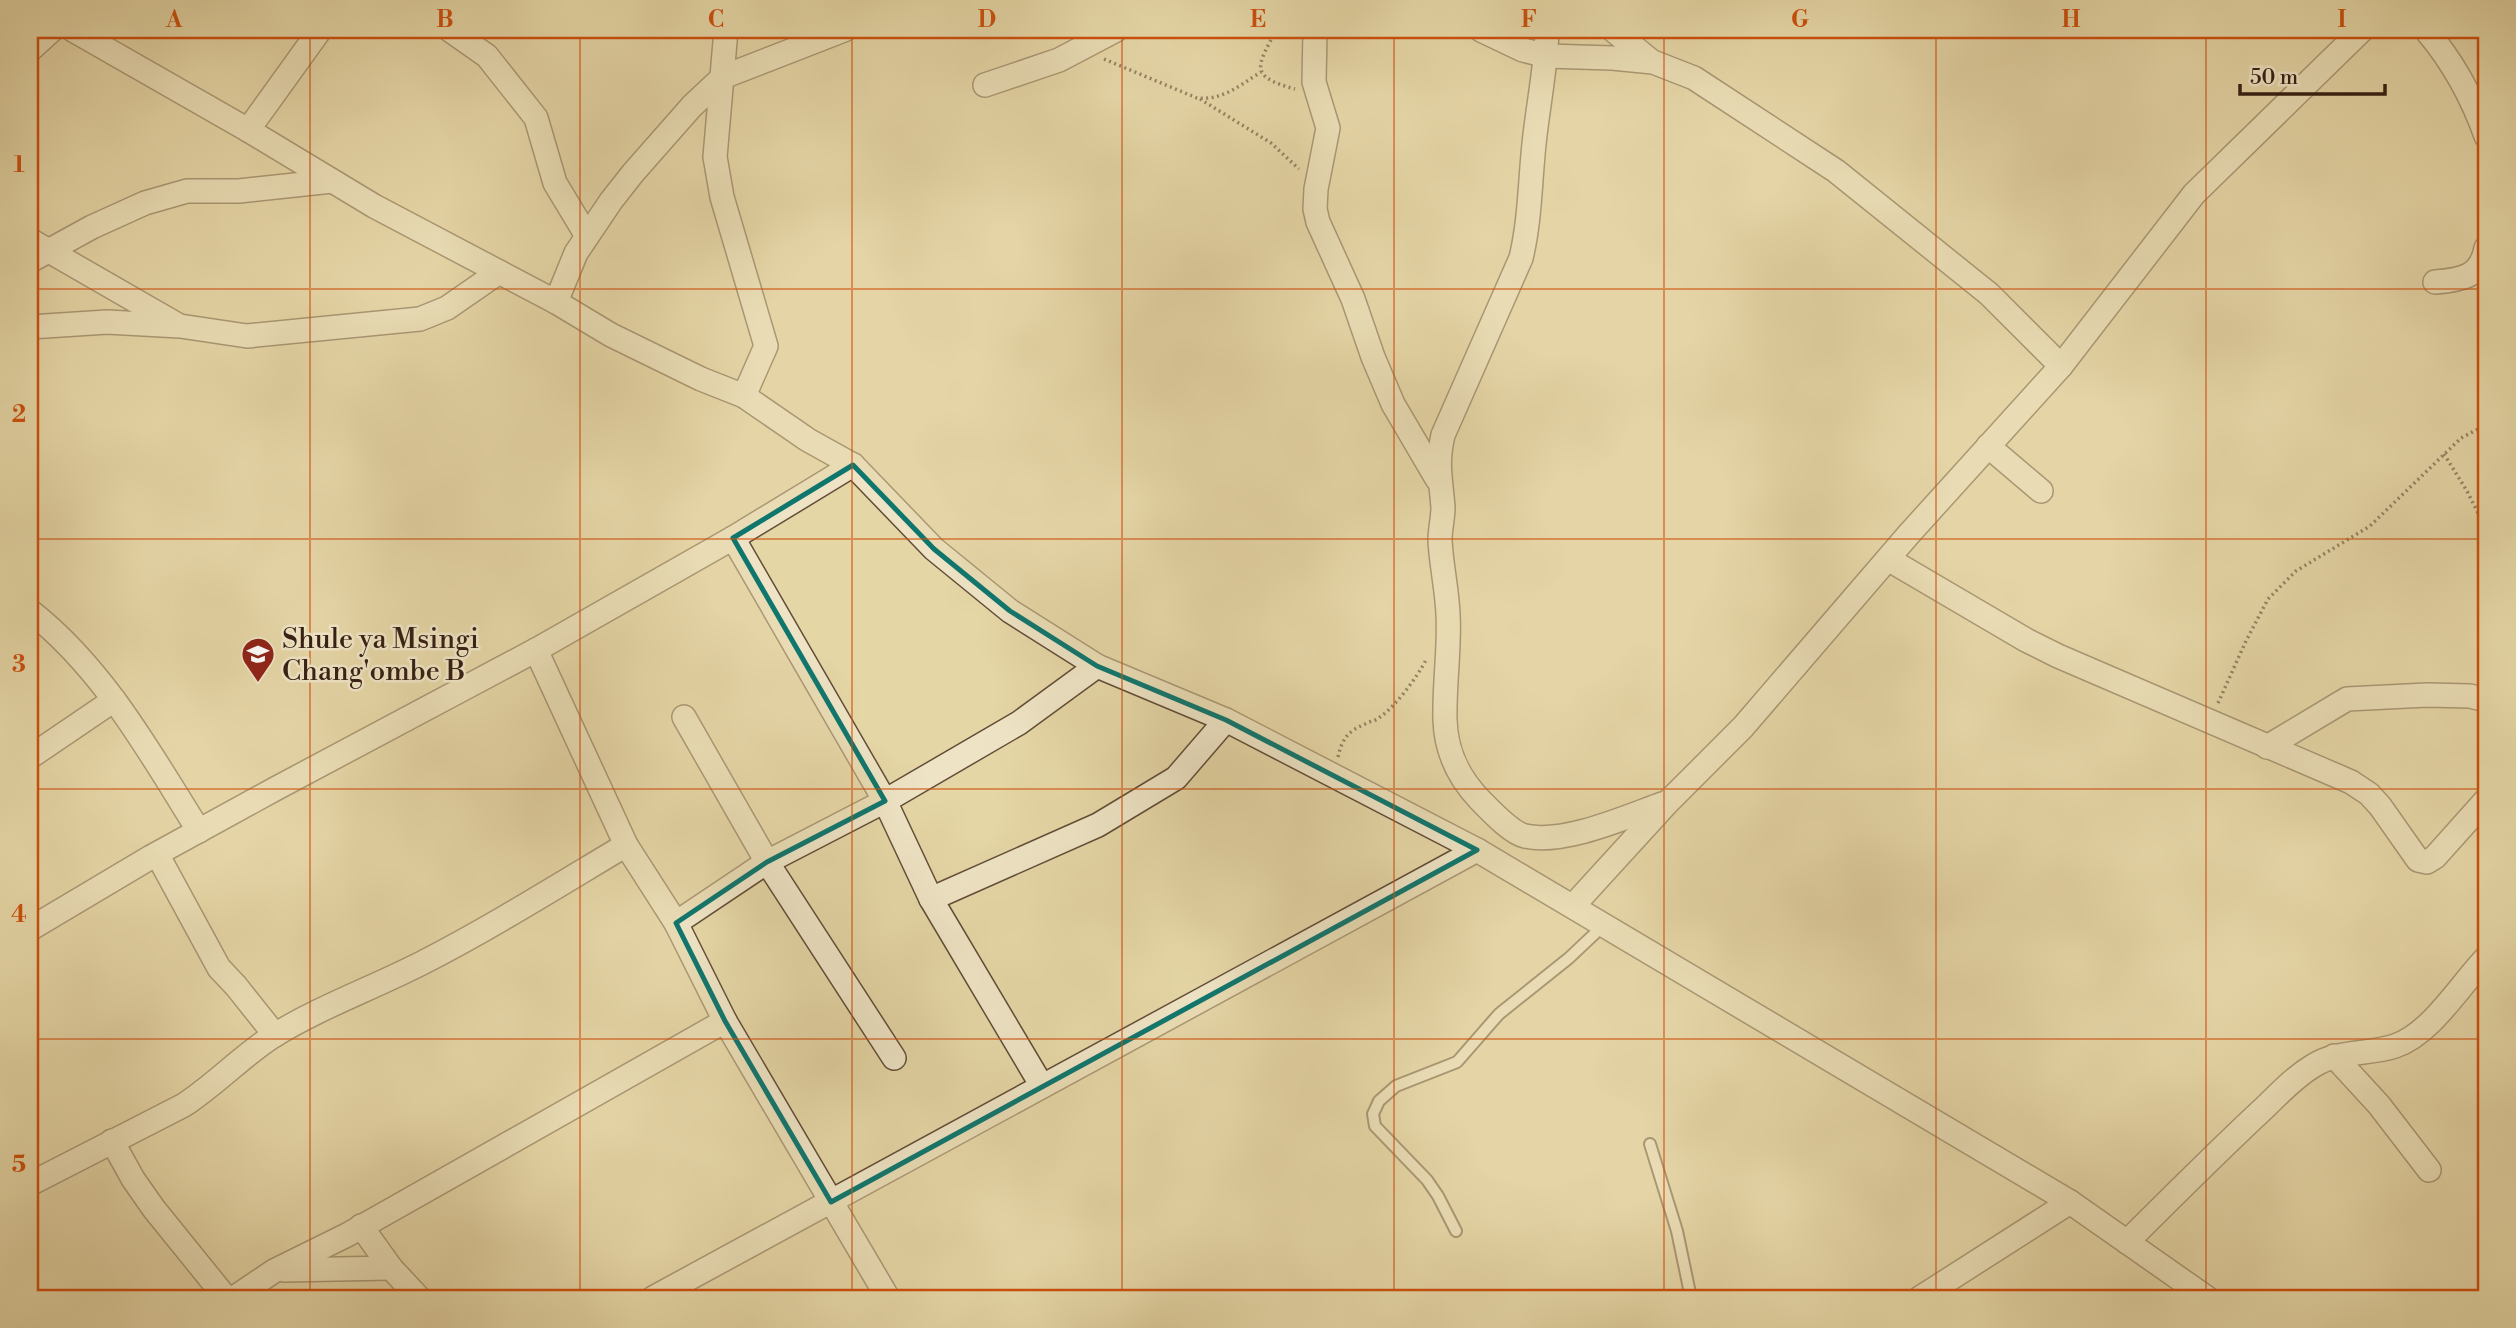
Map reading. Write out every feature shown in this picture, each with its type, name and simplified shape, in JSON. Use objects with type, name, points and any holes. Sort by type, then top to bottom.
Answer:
[{"type":"street","points":[[30,50],[52,30]]},
{"type":"street","points":[[73,30],[374,206],[556,302],[611,335],[701,379],[744,396],[808,440],[853,465],[943,557],[1010,611],[1097,666],[1226,720],[1477,850],[2070,1202],[2207,1298]]},
{"type":"street","points":[[248,130],[320,30]]},
{"type":"street","points":[[450,30],[488,56],[536,118],[552,176],[587,236]]},
{"type":"street","points":[[726,30],[715,157],[722,197],[766,346],[744,396]]},
{"type":"street","points":[[556,302],[569,268],[587,236],[633,173],[692,106],[723,76],[844,30]]},
{"type":"street","points":[[985,85],[1059,60],[1116,30]]},
{"type":"street","points":[[1315,30],[1313,64],[1328,128],[1316,189],[1315,209],[1318,222],[1353,299],[1373,356],[1394,404],[1439,482]]},
{"type":"street","points":[[1481,30],[1523,50],[1547,56],[1653,62]]},
{"type":"street","points":[[1548,30],[1527,233],[1521,258],[1444,435],[1438,457],[1443,509],[1440,540],[1448,615],[1445,721],[1452,761],[1466,785],[1494,815],[1522,836],[1551,838],[1605,825],[1668,802]]},
{"type":"street","points":[[1613,30],[1653,62],[1693,78],[1836,171],[1989,294],[2060,366]]},
{"type":"street","points":[[1573,905],[1668,802],[1743,727],[2060,366],[2194,194],[2362,30]]},
{"type":"street","points":[[2426,30],[2451,63],[2477,89],[2486,136]]},
{"type":"street","points":[[36,250],[145,203],[187,191],[239,191],[332,181]]},
{"type":"street","points":[[2435,282],[2460,280],[2477,270],[2486,248]]},
{"type":"street","points":[[36,250],[180,326]]},
{"type":"street","points":[[30,327],[107,322],[180,326],[247,336],[420,319],[447,308],[499,272]]},
{"type":"street","points":[[1988,446],[2040,491]]},
{"type":"street","points":[[30,929],[157,854],[536,650],[733,538],[853,465]]},
{"type":"street","points":[[733,538],[885,801],[932,899],[1042,1086]]},
{"type":"street","points":[[1888,559],[2048,651],[2351,782],[2369,794],[2392,821],[2418,860],[2427,862],[2435,857],[2486,800]]},
{"type":"street","points":[[30,611],[84,662],[114,699],[199,831]]},
{"type":"street","points":[[536,650],[626,845],[676,922],[725,1021],[888,1298]]},
{"type":"street","points":[[676,922],[767,862],[885,801],[1019,723],[1097,666]]},
{"type":"street","points":[[2267,747],[2347,699],[2427,695],[2470,696],[2486,700]]},
{"type":"street","points":[[30,757],[114,699]]},
{"type":"street","points":[[684,718],[767,862],[894,1058]]},
{"type":"street","points":[[932,899],[1098,825],[1176,778],[1226,720]]},
{"type":"street","points":[[30,1184],[184,1105],[275,1035],[363,989],[421,963],[626,845]]},
{"type":"street","points":[[653,1298],[1477,850]]},
{"type":"street","points":[[157,854],[219,968],[275,1035]]},
{"type":"street","points":[[2127,1242],[2233,1136],[2295,1079],[2311,1067],[2334,1056],[2383,1050],[2414,1036],[2483,964]]},
{"type":"street","points":[[234,1298],[274,1271],[361,1226],[725,1021]]},
{"type":"street","points":[[2334,1056],[2379,1105],[2429,1170]]},
{"type":"street","points":[[112,1141],[133,1179],[154,1209],[226,1298]]},
{"type":"street","points":[[1920,1298],[2070,1202]]},
{"type":"street","points":[[361,1226],[391,1268],[419,1298]]},
{"type":"street","points":[[274,1271],[391,1268]]},
{"type":"lane","points":[[1456,1231],[1427,1180],[1376,1126],[1373,1114],[1375,1107],[1378,1101],[1396,1086],[1457,1062],[1499,1014],[1569,958],[1605,924]]},
{"type":"lane","points":[[1650,1144],[1677,1231],[1691,1298]]},
{"type":"path","points":[[1276,30],[1261,60],[1261,72],[1272,82],[1318,94]]},
{"type":"path","points":[[1084,49],[1120,67],[1197,98],[1271,143],[1287,156],[1316,189]]},
{"type":"path","points":[[1197,98],[1211,100],[1222,96],[1261,72]]},
{"type":"path","points":[[2211,720],[2246,640],[2268,599],[2296,571],[2370,526],[2461,438],[2486,425]]},
{"type":"path","points":[[2444,454],[2486,529]]},
{"type":"path","points":[[1334,776],[1345,736],[1387,711],[1420,672],[1431,649]]},
{"type":"highlighted area","points":[[853,465],[934,549],[1010,611],[1097,666],[1226,720],[1477,850],[831,1202],[725,1021],[676,923],[767,862],[885,801],[733,538]]},
{"type":"place","name":"Shule ya Msingi Chang'ombe B","points":[[258,684]]}]
